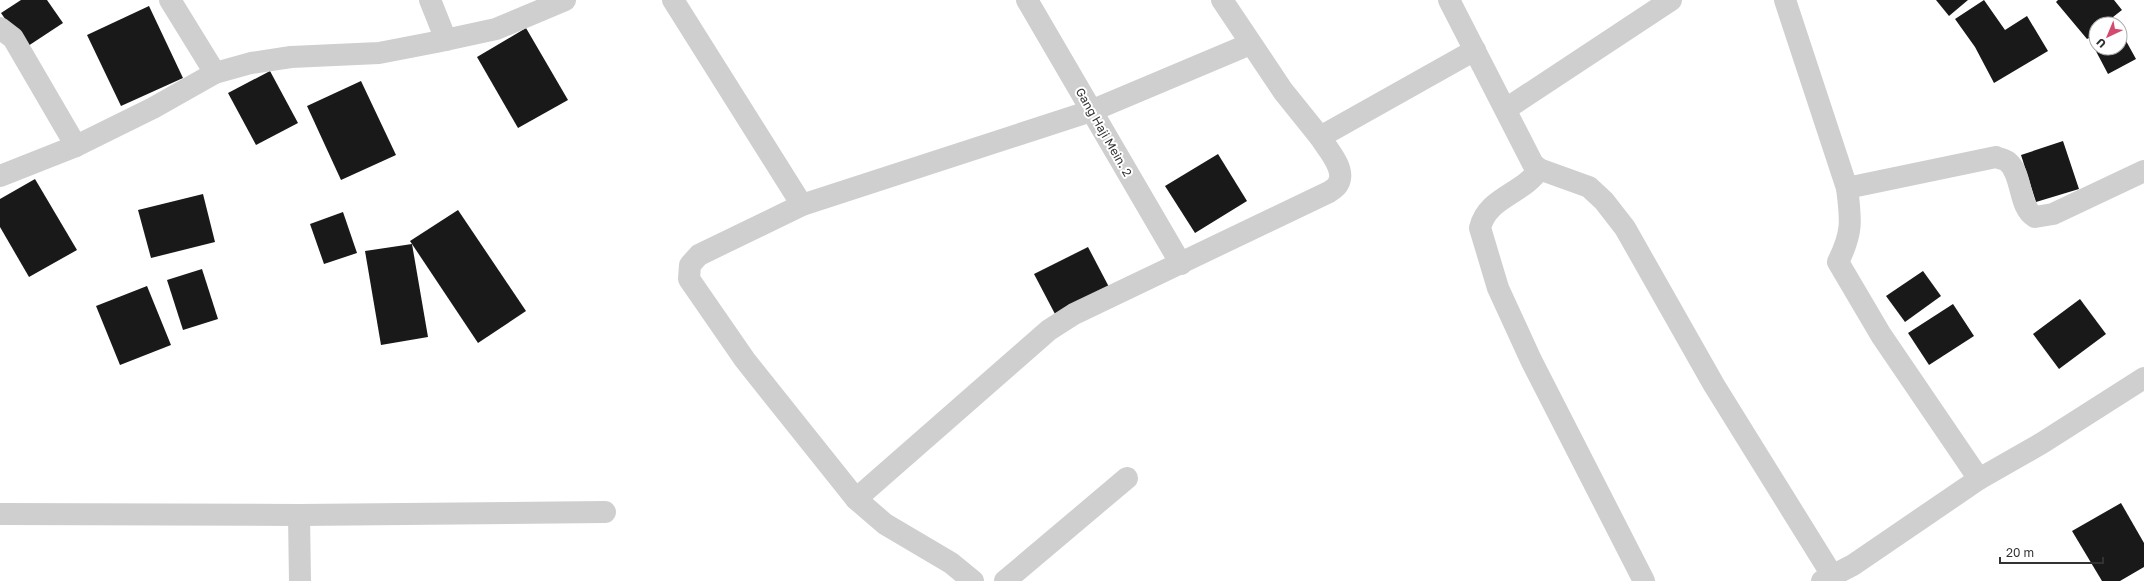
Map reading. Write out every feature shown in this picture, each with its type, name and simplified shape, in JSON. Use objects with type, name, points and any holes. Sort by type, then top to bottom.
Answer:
[{"type":"street","points":[[170,0],[215,72]]},
{"type":"street","points":[[430,0],[446,40]]},
{"type":"street","points":[[0,176],[76,146],[153,108],[215,72],[250,63],[291,58],[379,53],[446,40],[496,28],[565,0]]},
{"type":"street","points":[[673,0],[802,205]]},
{"type":"street","name":"Gang Haji Mein. 2","points":[[1027,0],[1181,264]]},
{"type":"street","points":[[856,499],[1049,330],[1074,314],[1329,192],[1338,185],[1340,168],[1320,137],[1283,90],[1250,44],[1222,0]]},
{"type":"street","points":[[1449,0],[1533,164],[1539,169],[1589,187],[1604,200],[1625,228],[1714,385],[1827,578],[1856,573],[1979,479],[2042,443],[2144,378]]},
{"type":"street","points":[[1506,109],[1671,0]]},
{"type":"street","points":[[1785,0],[1847,188],[1851,224],[1847,244],[1838,262],[1881,336],[1979,479]]},
{"type":"street","points":[[0,28],[13,38],[76,146]]},
{"type":"street","points":[[973,581],[951,563],[885,524],[856,499],[745,360],[689,279],[690,265],[699,255],[802,205],[1091,111],[1250,44]]},
{"type":"street","points":[[1320,137],[1475,50]]},
{"type":"street","points":[[1847,188],[1996,157],[2008,161],[2014,172],[2028,210],[2035,217],[2053,214],[2144,171]]},
{"type":"street","points":[[1539,169],[1534,179],[1525,186],[1504,197],[1494,205],[1481,222],[1480,228],[1498,288],[1528,352],[1644,581]]},
{"type":"street","points":[[1005,581],[1127,478]]},
{"type":"street","points":[[0,514],[299,515],[605,512]]},
{"type":"street","points":[[299,515],[300,581]]},
{"type":"building","points":[[21,0],[47,0],[63,23],[25,48],[1,13]]},
{"type":"building","points":[[1936,0],[1968,0],[1949,16]]},
{"type":"building","points":[[1984,0],[2005,30],[2027,16],[2048,51],[1994,83],[1975,47],[1955,19]]},
{"type":"building","points":[[2058,0],[2114,0],[2122,10],[2114,16],[2088,16],[2087,39],[2056,2]]},
{"type":"building","points":[[149,6],[183,78],[121,106],[87,35]]},
{"type":"building","points":[[526,28],[568,100],[518,128],[477,57]]},
{"type":"building","points":[[2128,44],[2136,59],[2108,74],[2098,56],[2128,56]]},
{"type":"building","points":[[270,71],[298,123],[256,145],[228,93]]},
{"type":"building","points":[[361,81],[396,155],[341,180],[307,106]]},
{"type":"building","points":[[2063,141],[2079,189],[2036,202],[2021,155]]},
{"type":"building","points":[[1218,154],[1247,201],[1195,233],[1165,186]]},
{"type":"building","points":[[35,179],[77,250],[29,277],[0,227],[0,199]]},
{"type":"building","points":[[203,194],[215,242],[151,258],[138,210]]},
{"type":"building","points":[[458,210],[526,311],[478,343],[410,241]]},
{"type":"building","points":[[343,212],[357,253],[324,264],[310,224]]},
{"type":"building","points":[[412,244],[428,337],[381,345],[365,251]]},
{"type":"building","points":[[1088,247],[1109,287],[1055,314],[1034,274]]},
{"type":"building","points":[[202,269],[218,319],[183,330],[167,280]]},
{"type":"building","points":[[1923,271],[1941,296],[1905,322],[1886,296]]},
{"type":"building","points":[[147,286],[171,345],[120,365],[96,306]]},
{"type":"building","points":[[2080,299],[2106,334],[2059,369],[2033,334]]},
{"type":"building","points":[[1953,304],[1974,336],[1929,365],[1908,333]]},
{"type":"building","points":[[2121,503],[2144,543],[2144,567],[2120,581],[2102,581],[2072,531]]}]
